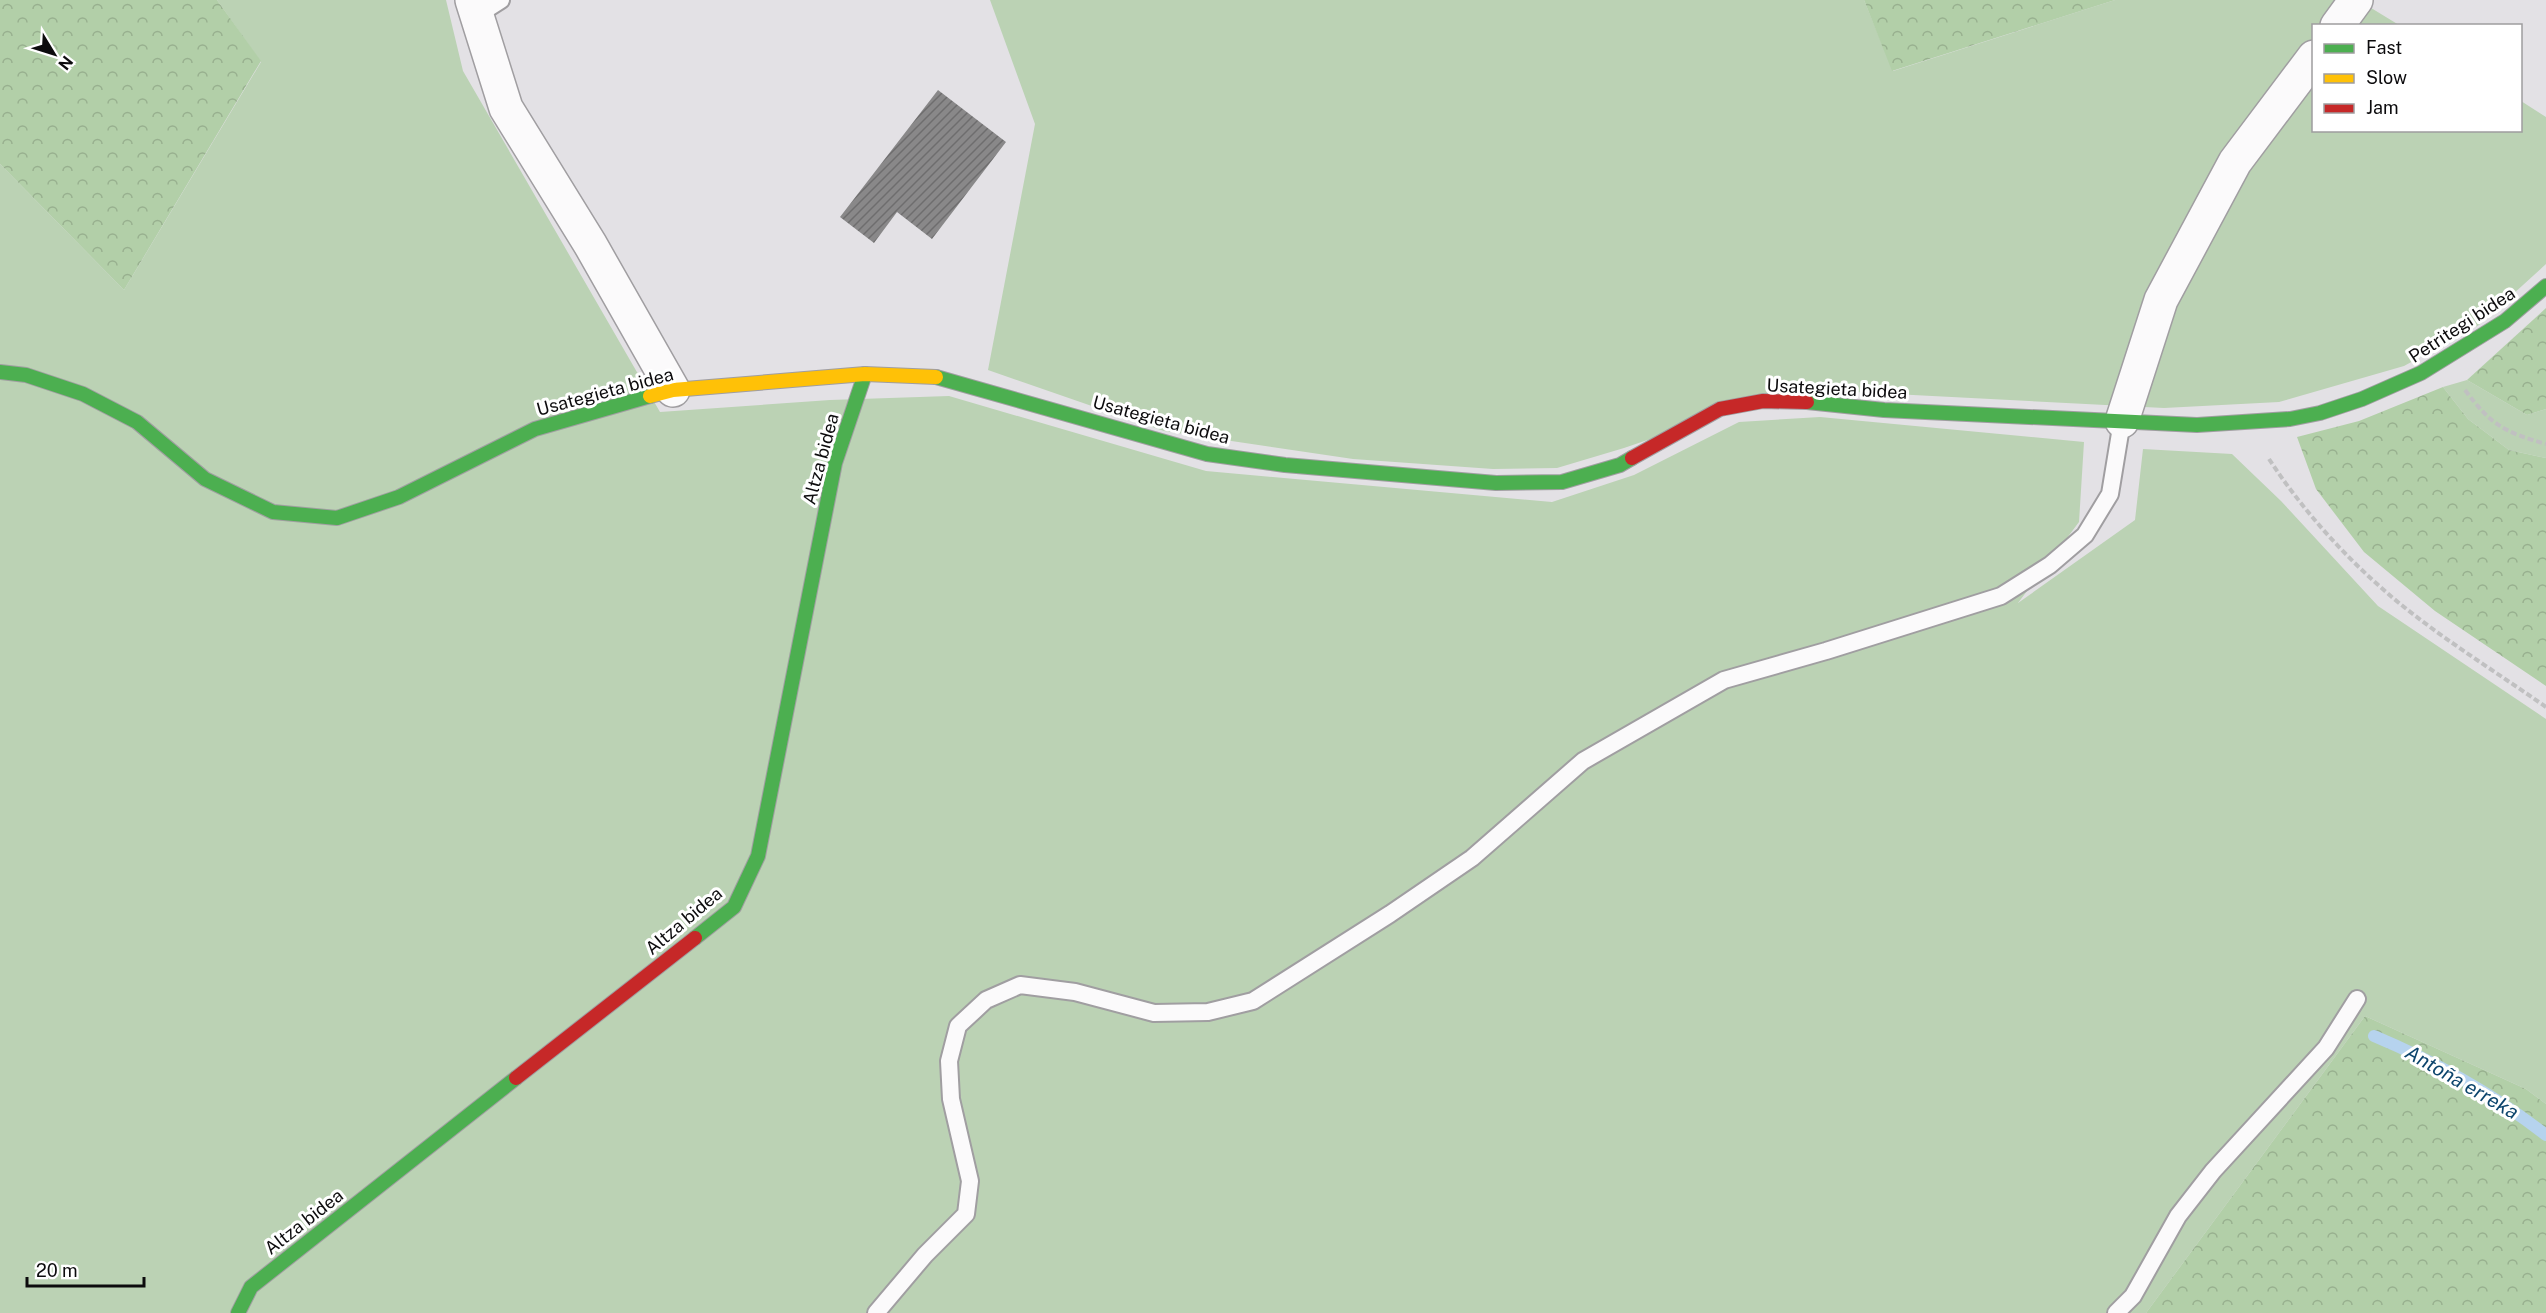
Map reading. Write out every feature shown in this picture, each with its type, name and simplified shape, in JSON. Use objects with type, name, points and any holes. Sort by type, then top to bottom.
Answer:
[{"type":"street","points":[[2338,24],[2356,0]]},
{"type":"street","points":[[483,5],[506,108],[590,244],[673,390]]},
{"type":"street","points":[[2122,421],[2161,300],[2235,162],[2312,58]]},
{"type":"street","name":"Petritegi bidea","points":[[2393,388],[2444,361],[2525,308],[2546,286]]},
{"type":"street","name":"Usategieta bidea","points":[[0,372],[26,375],[82,394],[137,422],[205,479],[273,512],[337,518],[399,497],[535,429],[673,390],[865,374],[934,377],[1207,454],[1285,465],[1496,483],[1562,482],[1620,465],[1720,409],[1763,401],[1816,402],[1884,410],[2197,425],[2246,424],[2318,414],[2393,388]]},
{"type":"street","name":"Altza bidea","points":[[238,1313],[251,1287],[734,907],[758,856],[835,463],[865,374]]},
{"type":"lane","points":[[876,1313],[925,1255],[966,1214],[970,1181],[951,1099],[949,1061],[958,1026],[986,1000],[1020,985],[1075,992],[1154,1013],[1208,1012],[1253,1001],[1390,915],[1472,858],[1583,761],[1724,680],[1826,651],[2001,596],[2050,565],[2085,535],[2110,494],[2122,421]]},
{"type":"lane","points":[[2116,1313],[2133,1296],[2178,1216],[2212,1171],[2326,1048],[2356,999]]},
{"type":"path","points":[[2444,361],[2484,416],[2514,435],[2546,444]]},
{"type":"path","points":[[2246,424],[2278,472],[2357,566],[2404,607],[2546,706]]},
{"type":"green space","points":[[0,0],[217,0],[261,61],[124,290],[0,164]]},
{"type":"green space","points":[[217,0],[446,0],[463,71],[660,412],[830,400],[949,396],[1206,471],[1552,502],[1634,475],[1739,422],[1820,417],[2084,442],[2079,522],[2018,603],[2135,520],[2143,449],[2232,454],[2281,501],[2378,606],[2546,719],[2546,1104],[2526,1089],[2365,1016],[2146,1313],[0,1313],[0,164],[124,290],[261,62]]},
{"type":"green space","points":[[990,0],[1864,0],[1893,71],[2115,0],[2358,0],[2397,24],[2312,24],[2312,132],[2522,132],[2522,102],[2546,117],[2546,264],[2479,325],[2404,366],[2279,402],[2164,408],[1797,389],[1624,448],[1557,468],[1493,469],[1353,459],[1164,431],[988,370],[1035,124]]},
{"type":"green space","points":[[1864,0],[2115,0],[1892,71]]},
{"type":"green space","points":[[2546,308],[2546,409],[2527,415],[2467,380]]},
{"type":"green space","points":[[2467,380],[2527,415],[2546,409],[2546,458],[2509,450],[2468,419],[2443,387]]},
{"type":"green space","points":[[2443,387],[2468,419],[2509,450],[2546,458],[2546,686],[2435,611],[2364,552],[2316,489],[2297,437],[2359,421]]},
{"type":"green space","points":[[2365,1016],[2526,1089],[2546,1104],[2546,1313],[2146,1313]]},
{"type":"building","points":[[938,90],[1006,142],[932,239],[897,212],[874,243],[840,217]]},
{"type":"waterway","name":"Antoña erreka","points":[[2374,1036],[2463,1080],[2546,1135]]},
{"type":"traffic: fast","points":[[1807,402],[1884,410],[2197,425],[2290,419],[2320,413],[2362,399],[2421,373],[2505,321],[2546,286]]},
{"type":"traffic: fast","points":[[0,372],[26,375],[83,394],[137,422],[205,479],[273,512],[337,518],[399,497],[535,429],[650,396]]},
{"type":"traffic: fast","points":[[695,938],[734,907],[758,856],[835,463],[865,374]]},
{"type":"traffic: fast","points":[[936,377],[1207,454],[1285,465],[1496,483],[1562,482],[1620,465],[1632,458]]},
{"type":"traffic: fast","points":[[238,1313],[251,1287],[516,1078]]},
{"type":"traffic: slow","points":[[650,396],[673,390],[865,374],[936,377]]},
{"type":"traffic: jam","points":[[1632,458],[1720,409],[1763,401],[1807,402]]},
{"type":"traffic: jam","points":[[516,1078],[695,938]]}]
